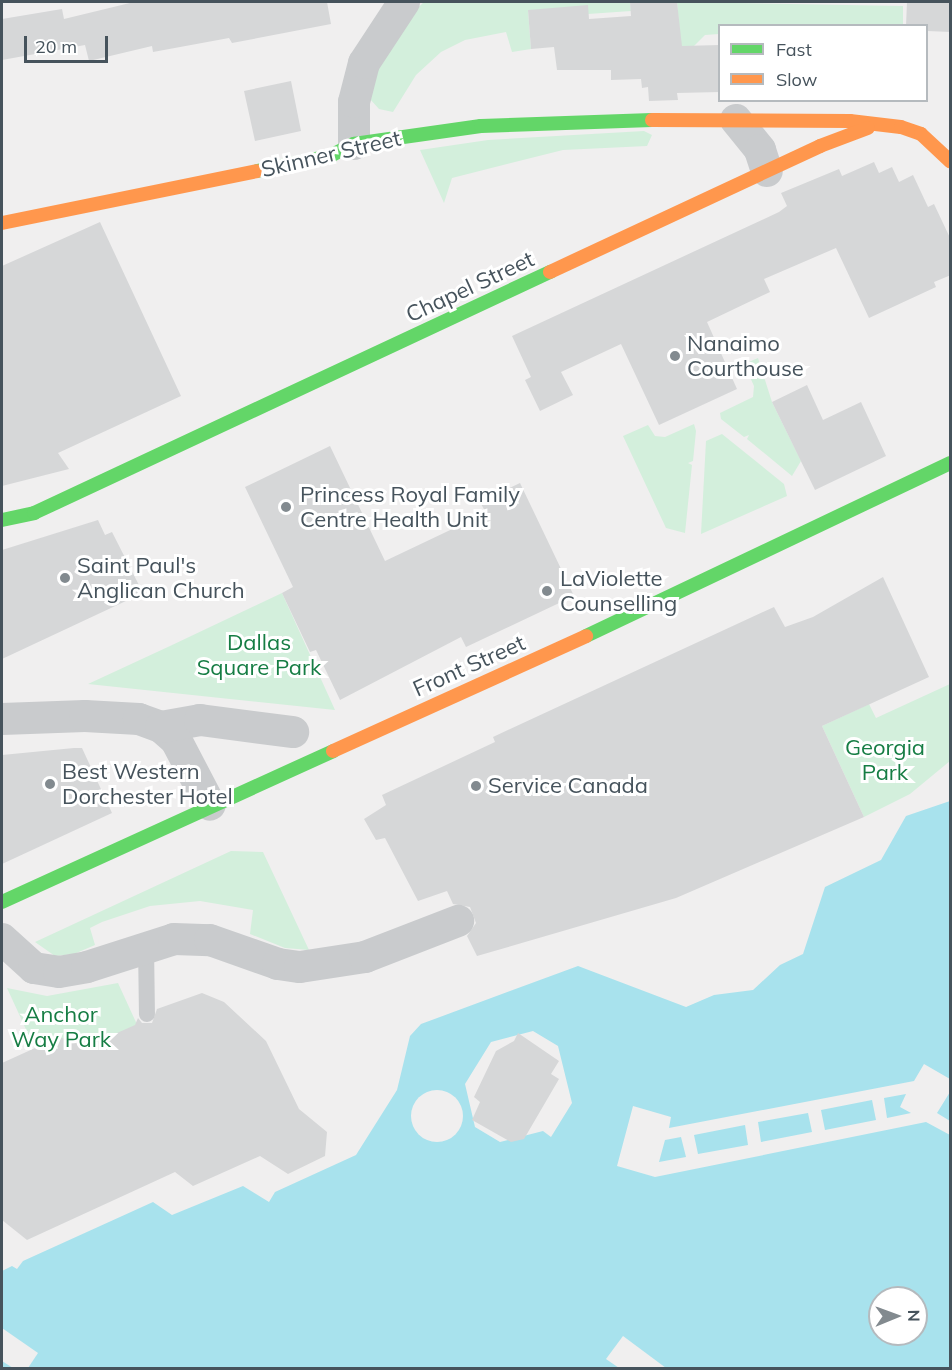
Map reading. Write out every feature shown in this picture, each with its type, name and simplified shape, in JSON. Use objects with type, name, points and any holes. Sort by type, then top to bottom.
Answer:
[{"type":"street","points":[[354,144],[354,102],[364,63],[404,2]]},
{"type":"street","name":"Skinner Street","points":[[2,223],[330,156],[354,144],[481,126],[593,120],[816,120],[879,125]]},
{"type":"street","points":[[736,120],[760,150],[767,171]]},
{"type":"street","points":[[879,125],[921,134],[951,161]]},
{"type":"street","name":"Chapel Street","points":[[2,520],[34,513],[827,143],[879,125]]},
{"type":"street","name":"Front Street","points":[[2,902],[210,805],[555,650],[951,463]]},
{"type":"street","points":[[2,719],[85,716],[139,719],[161,727],[176,740],[210,805]]},
{"type":"street","points":[[161,727],[200,720],[293,732]]},
{"type":"street","points":[[2,939],[34,968],[59,972],[87,967],[146,945],[174,939],[210,940],[278,964],[323,966],[365,957],[458,921]]},
{"type":"lane","points":[[146,945],[147,1014]]},
{"type":"green space","points":[[424,2],[630,2],[631,11],[588,14],[528,10],[531,49],[512,52],[506,32],[465,40],[441,52],[416,75],[393,112],[379,109],[370,99],[374,71],[405,20]]},
{"type":"green space","points":[[677,2],[903,6],[903,24],[718,24],[718,34],[705,35],[682,58]]},
{"type":"green space","points":[[644,131],[652,135],[647,146],[563,150],[452,178],[444,203],[420,150],[488,140]]},
{"type":"green space","points":[[758,358],[772,402],[801,461],[792,476],[747,439],[749,435],[744,437],[721,419],[720,413],[753,397],[754,386],[744,364]]},
{"type":"green space","points":[[694,424],[696,431],[693,461],[688,463],[692,465],[685,533],[666,528],[623,436],[648,425],[655,436],[665,437]]},
{"type":"green space","points":[[722,434],[784,484],[787,496],[701,534],[706,441]]},
{"type":"green space","name":"Dallas Square Park","points":[[282,593],[335,710],[88,684],[170,646]]},
{"type":"green space","name":"Georgia Park","points":[[950,684],[950,761],[910,794],[864,817],[822,726],[869,704],[876,718]]},
{"type":"green space","points":[[231,851],[263,852],[309,950],[285,948],[250,934],[253,910],[200,901],[150,906],[102,922],[90,928],[95,945],[74,954],[55,956],[35,942]]},
{"type":"green space","name":"Anchor Way Park","points":[[118,983],[140,1031],[41,1062],[7,988],[47,996]]},
{"type":"water","points":[[950,801],[950,1368],[2,1368],[2,1271],[12,1266],[17,1269],[23,1261],[153,1202],[172,1215],[243,1186],[269,1202],[275,1192],[356,1155],[397,1090],[410,1036],[421,1024],[578,966],[686,1007],[714,995],[753,990],[780,965],[803,954],[825,887],[881,860],[906,816]]},
{"type":"pier","points":[[533,1031],[558,1046],[572,1103],[551,1137],[543,1131],[500,1142],[475,1127],[465,1084],[491,1042]]},
{"type":"pier","points":[[924,1064],[950,1079],[950,1092],[937,1113],[950,1121],[950,1135],[926,1122],[655,1177],[617,1166],[633,1106],[671,1117],[669,1128],[914,1081]],"holes":[[[906,1094],[900,1107],[911,1113],[887,1118],[884,1098]],[[872,1100],[876,1120],[825,1130],[821,1110]],[[808,1113],[812,1132],[761,1142],[758,1122]],[[745,1125],[748,1145],[698,1154],[694,1135]],[[681,1137],[686,1157],[659,1162],[665,1140]]]},
{"type":"pier","points":[[432,1090],[442,1090],[456,1097],[463,1116],[456,1135],[442,1142],[432,1142],[422,1138],[415,1131],[411,1121],[411,1111],[415,1101],[422,1094]]},
{"type":"pier","points":[[2,1328],[38,1353],[28,1368],[13,1368],[2,1361]]},
{"type":"pier","points":[[623,1336],[666,1368],[619,1368],[606,1359]]},
{"type":"building","points":[[134,2],[327,2],[331,24],[232,43],[229,38],[153,52],[152,46],[89,61],[85,45],[2,60],[2,19],[62,9],[64,19]]},
{"type":"building","points":[[630,2],[677,2],[682,46],[718,45],[718,92],[677,93],[678,100],[649,101],[648,87],[642,88],[641,79],[611,80],[611,70],[557,70],[554,47],[531,49],[528,10],[588,5],[589,19],[631,16]]},
{"type":"building","points":[[907,2],[951,2],[951,32],[928,31],[928,24],[906,24]]},
{"type":"building","points":[[291,81],[301,131],[255,141],[244,91]]},
{"type":"building","points":[[874,162],[879,173],[892,167],[899,182],[913,175],[928,207],[934,204],[951,240],[951,275],[934,282],[936,287],[869,318],[836,248],[764,279],[770,292],[707,322],[737,389],[659,425],[621,344],[561,372],[573,395],[540,411],[525,380],[531,377],[512,336],[779,212],[787,206],[781,193],[839,169],[842,176]]},
{"type":"building","points":[[100,222],[181,396],[58,453],[69,469],[2,486],[2,266]]},
{"type":"building","points":[[807,385],[823,420],[861,402],[886,456],[815,490],[772,402]]},
{"type":"building","points":[[330,446],[385,561],[486,513],[480,502],[520,483],[574,596],[466,647],[461,637],[340,700],[316,650],[310,652],[282,593],[293,587],[245,487]]},
{"type":"building","points":[[98,520],[105,535],[112,532],[143,593],[2,659],[2,550]]},
{"type":"building","points":[[883,577],[929,677],[822,726],[864,817],[676,898],[477,956],[467,936],[476,923],[470,907],[453,904],[447,891],[418,901],[385,838],[376,840],[364,819],[386,805],[382,795],[495,742],[493,737],[774,607],[785,627],[813,617]]},
{"type":"building","name":"Best Western Dorchester Hotel","points":[[82,748],[112,813],[2,864],[2,755]]},
{"type":"building","points":[[202,993],[224,1002],[266,1041],[299,1109],[327,1132],[325,1156],[288,1174],[260,1156],[193,1186],[175,1172],[27,1240],[2,1220],[2,1063],[57,1038],[77,1039],[88,1046],[135,1025],[138,1018],[142,1023],[152,1023],[157,1009]]},
{"type":"building","points":[[518,1033],[559,1061],[551,1074],[559,1079],[524,1139],[511,1142],[472,1120],[480,1102],[474,1097],[496,1051],[514,1041]]},
{"type":"traffic: fast","points":[[257,171],[330,156],[354,144],[481,126],[652,120]]},
{"type":"traffic: fast","points":[[2,520],[34,513],[550,272]]},
{"type":"traffic: fast","points":[[586,636],[950,463]]},
{"type":"traffic: fast","points":[[2,902],[333,751]]},
{"type":"traffic: slow","points":[[652,120],[850,121],[901,127],[921,134],[950,161]]},
{"type":"traffic: slow","points":[[550,272],[820,146],[868,128]]},
{"type":"traffic: slow","points":[[2,223],[257,171]]},
{"type":"traffic: slow","points":[[333,751],[586,636]]},
{"type":"place","name":"Nanaimo Courthouse","points":[[675,356]]},
{"type":"place","name":"Princess Royal Family Centre Health Unit","points":[[286,507]]},
{"type":"place","name":"Saint Paul's Anglican Church","points":[[65,578]]},
{"type":"place","name":"LaViolette Counselling","points":[[547,591]]},
{"type":"place","name":"Best Western Dorchester Hotel","points":[[50,784]]},
{"type":"place","name":"Service Canada","points":[[476,786]]}]
